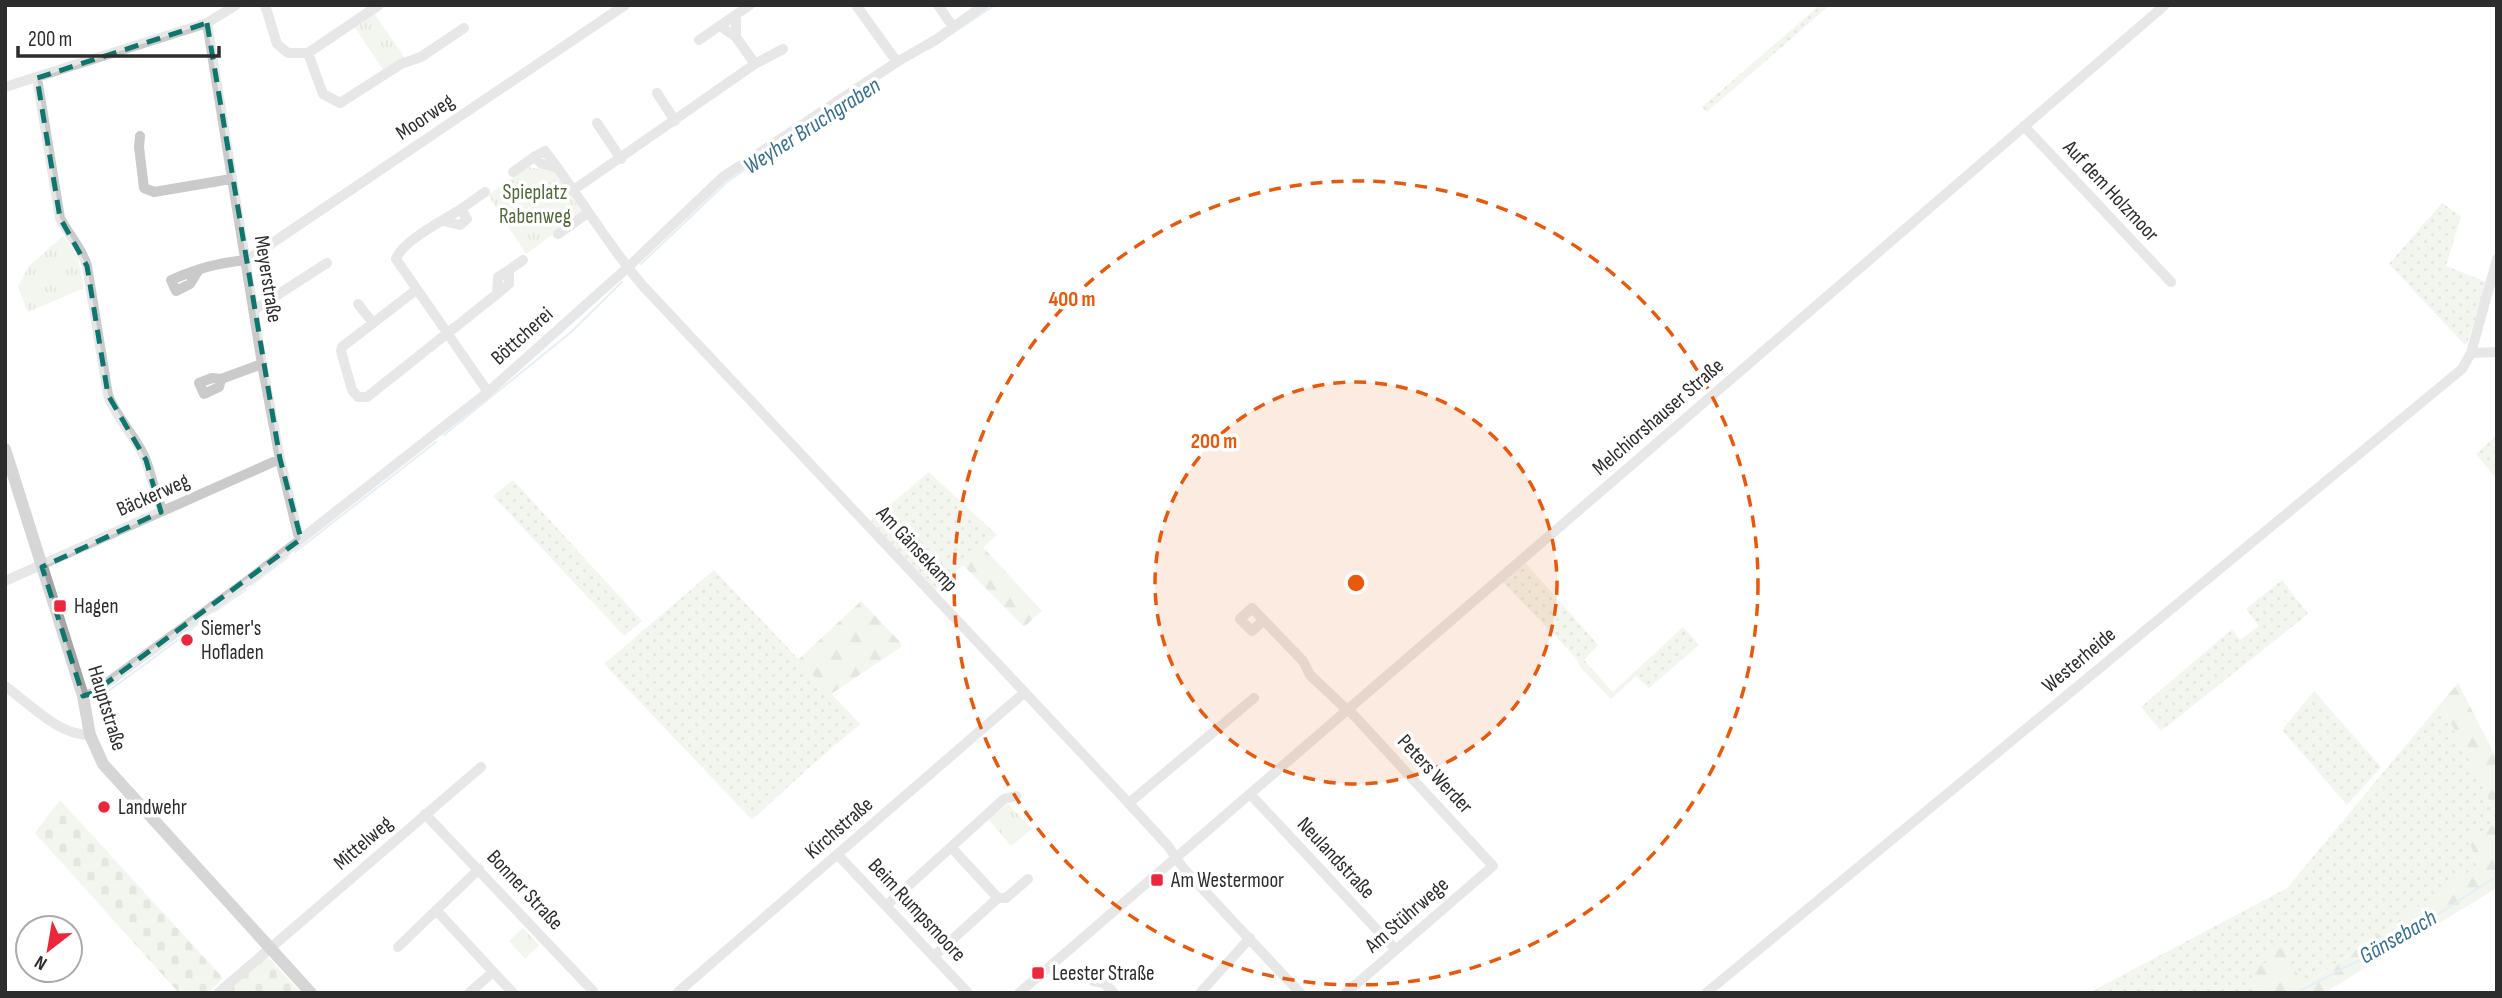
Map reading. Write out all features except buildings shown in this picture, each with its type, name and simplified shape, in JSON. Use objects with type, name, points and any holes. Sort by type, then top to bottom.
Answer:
[{"type":"main road","name":"Hauptstraße","points":[[5,449],[83,696],[90,735],[110,773],[311,993]]},
{"type":"street","points":[[5,87],[206,23],[236,5]]},
{"type":"street","points":[[265,5],[277,44],[288,52],[307,53],[379,5]]},
{"type":"street","name":"Moorweg","points":[[247,260],[625,5]]},
{"type":"street","points":[[699,40],[750,5]]},
{"type":"street","points":[[856,5],[897,62]]},
{"type":"street","points":[[938,5],[953,27]]},
{"type":"street","name":"Böttcherei","points":[[83,696],[93,693],[250,579],[488,392],[627,268],[723,177],[984,5]]},
{"type":"street","name":"Melchiorshauser Straße","points":[[1175,858],[2165,5]]},
{"type":"street","points":[[736,15],[736,37]]},
{"type":"street","name":"Meyerstraße","points":[[206,23],[262,364],[280,459],[301,539]]},
{"type":"street","points":[[720,26],[736,37],[755,64]]},
{"type":"street","points":[[307,53],[323,94],[340,103],[401,64],[421,57],[464,28]]},
{"type":"street","points":[[572,191],[755,64],[783,49]]},
{"type":"street","points":[[37,78],[60,218],[85,257],[108,395],[114,410],[127,426],[146,460],[163,511]]},
{"type":"street","points":[[657,93],[675,121]]},
{"type":"street","points":[[597,123],[621,159]]},
{"type":"street","name":"Auf dem Holzmoor","points":[[2024,126],[2171,282]]},
{"type":"street","points":[[141,136],[139,147],[144,188],[154,192],[231,180]]},
{"type":"street","name":"Am Gänsekamp","points":[[513,172],[545,151],[627,268],[1129,803],[1168,846],[1175,858]]},
{"type":"street","points":[[485,192],[461,209],[467,219],[460,225],[443,220],[399,250],[396,259],[488,392]]},
{"type":"street","points":[[558,234],[588,213]]},
{"type":"street","points":[[2497,259],[2471,353],[2497,352]]},
{"type":"street","points":[[198,271],[215,263],[247,260]]},
{"type":"street","points":[[416,290],[342,347],[352,390],[358,397],[367,397],[497,294],[498,277],[523,260]]},
{"type":"street","points":[[254,310],[327,263]]},
{"type":"street","points":[[358,304],[373,323]]},
{"type":"street","name":"Westerheide","points":[[1706,993],[2462,369],[2471,353]]},
{"type":"street","points":[[221,379],[262,364]]},
{"type":"street","name":"Bäckerweg","points":[[5,581],[280,459]]},
{"type":"street","name":"Peters Werder","points":[[1264,621],[1303,661],[1310,675],[1347,710],[1493,866]]},
{"type":"street","points":[[5,687],[64,729],[76,735],[90,735]]},
{"type":"street","name":"Kirchstraße","points":[[685,990],[1025,692]]},
{"type":"street","points":[[1129,803],[1254,698]]},
{"type":"street","name":"Mittelweg","points":[[218,993],[481,767]]},
{"type":"street","name":"Neulandstraße","points":[[1250,794],[1395,949]]},
{"type":"street","points":[[887,905],[1004,799],[1016,796]]},
{"type":"street","name":"Bonner Straße","points":[[425,814],[593,990],[591,993]]},
{"type":"street","points":[[951,847],[998,898]]},
{"type":"street","name":"Beim Rumpsmoore","points":[[838,855],[968,993]]},
{"type":"street","points":[[1019,993],[1175,858],[1300,993]]},
{"type":"street","name":"Am Stührwege","points":[[1346,993],[1493,866]]},
{"type":"street","points":[[398,947],[479,869]]},
{"type":"street","points":[[934,956],[998,898],[1006,898],[1028,879]]},
{"type":"street","points":[[436,910],[513,993]]},
{"type":"street","points":[[1200,993],[1250,938]]},
{"type":"street","points":[[470,993],[493,972]]},
{"type":"street","points":[[1093,981],[1104,982],[1114,993]]},
{"type":"highlighted area","points":[[207,23],[280,459],[301,539],[93,693],[83,696],[42,567],[161,512],[146,460],[108,395],[87,266],[60,218],[37,78]]},
{"type":"green space","points":[[1820,5],[1830,5],[1707,112],[1702,107]]},
{"type":"green space","points":[[374,13],[405,58],[384,71],[354,26]]},
{"type":"green space","name":"Spieplatz Rabenweg","points":[[528,167],[556,172],[582,213],[526,254],[488,195]]},
{"type":"green space","points":[[2442,203],[2461,216],[2446,266],[2487,282],[2467,344],[2464,344],[2389,264]]},
{"type":"green space","points":[[63,236],[78,258],[84,288],[28,312],[18,287],[28,267]]},
{"type":"green space","points":[[2497,435],[2497,480],[2476,454]]},
{"type":"green space","points":[[929,472],[997,535],[935,590],[871,521]]},
{"type":"green space","points":[[513,480],[642,621],[624,636],[493,496]]},
{"type":"green space","points":[[983,547],[1042,611],[1024,627],[963,565]]},
{"type":"green space","points":[[1525,562],[1598,645],[1584,660],[1613,692],[1683,627],[1699,645],[1649,688],[1636,676],[1611,699],[1580,667],[1577,659],[1503,582]]},
{"type":"green space","points":[[714,570],[860,724],[752,820],[604,664]]},
{"type":"green space","points":[[2282,580],[2308,614],[2161,731],[2141,707],[2232,629],[2240,640],[2259,626],[2246,609]]},
{"type":"green space","points":[[861,601],[901,643],[901,647],[831,694],[798,660]]},
{"type":"green space","points":[[2458,683],[2497,759],[2497,816],[2441,703]]},
{"type":"green space","points":[[2314,691],[2381,767],[2347,805],[2282,730]]},
{"type":"green space","points":[[2441,703],[2497,816],[2497,823],[2467,839],[2481,864],[2303,986],[2270,963],[2252,985],[2259,993],[2089,993],[2287,888]]},
{"type":"green space","points":[[60,800],[223,978],[208,993],[179,993],[35,833]]},
{"type":"green space","points":[[1008,804],[1032,829],[1011,846],[988,819]]},
{"type":"green space","points":[[2497,823],[2497,888],[2324,993],[2259,993],[2252,985],[2255,964],[2270,963],[2267,955],[2277,936],[2304,986],[2480,864],[2467,839]]},
{"type":"green space","points":[[523,928],[539,945],[525,959],[509,941]]},
{"type":"green space","points":[[267,956],[301,993],[224,993]]},
{"type":"waterway","name":"Weyher Bruchgraben","points":[[929,49],[995,5]]},
{"type":"waterway","name":"Weyher Bruchgraben","points":[[641,264],[727,182],[856,95]]},
{"type":"waterway","name":"Weyher Bruchgraben","points":[[444,435],[570,333],[622,282]]},
{"type":"waterway","name":"Weyher Bruchgraben","points":[[295,552],[436,442]]},
{"type":"waterway","name":"Weyher Bruchgraben","points":[[251,585],[288,557]]},
{"type":"waterway","name":"Weyher Bruchgraben","points":[[214,612],[246,590]]},
{"type":"waterway","name":"Weyher Bruchgraben","points":[[194,627],[206,618]]},
{"type":"waterway","name":"Weyher Bruchgraben","points":[[183,636],[193,628]]},
{"type":"waterway","name":"Weyher Bruchgraben","points":[[110,690],[179,639]]},
{"type":"waterway","name":"Gänsebach","points":[[2296,993],[2400,939],[2497,876]]},
{"type":"place","name":"Hagen","points":[[60,606]]},
{"type":"place","name":"Siemer's Hofladen","points":[[187,640]]},
{"type":"place","name":"Landwehr","points":[[104,807]]},
{"type":"place","name":"Am Westermoor","points":[[1157,880]]},
{"type":"place","name":"Leester Straße","points":[[1038,973]]}]
